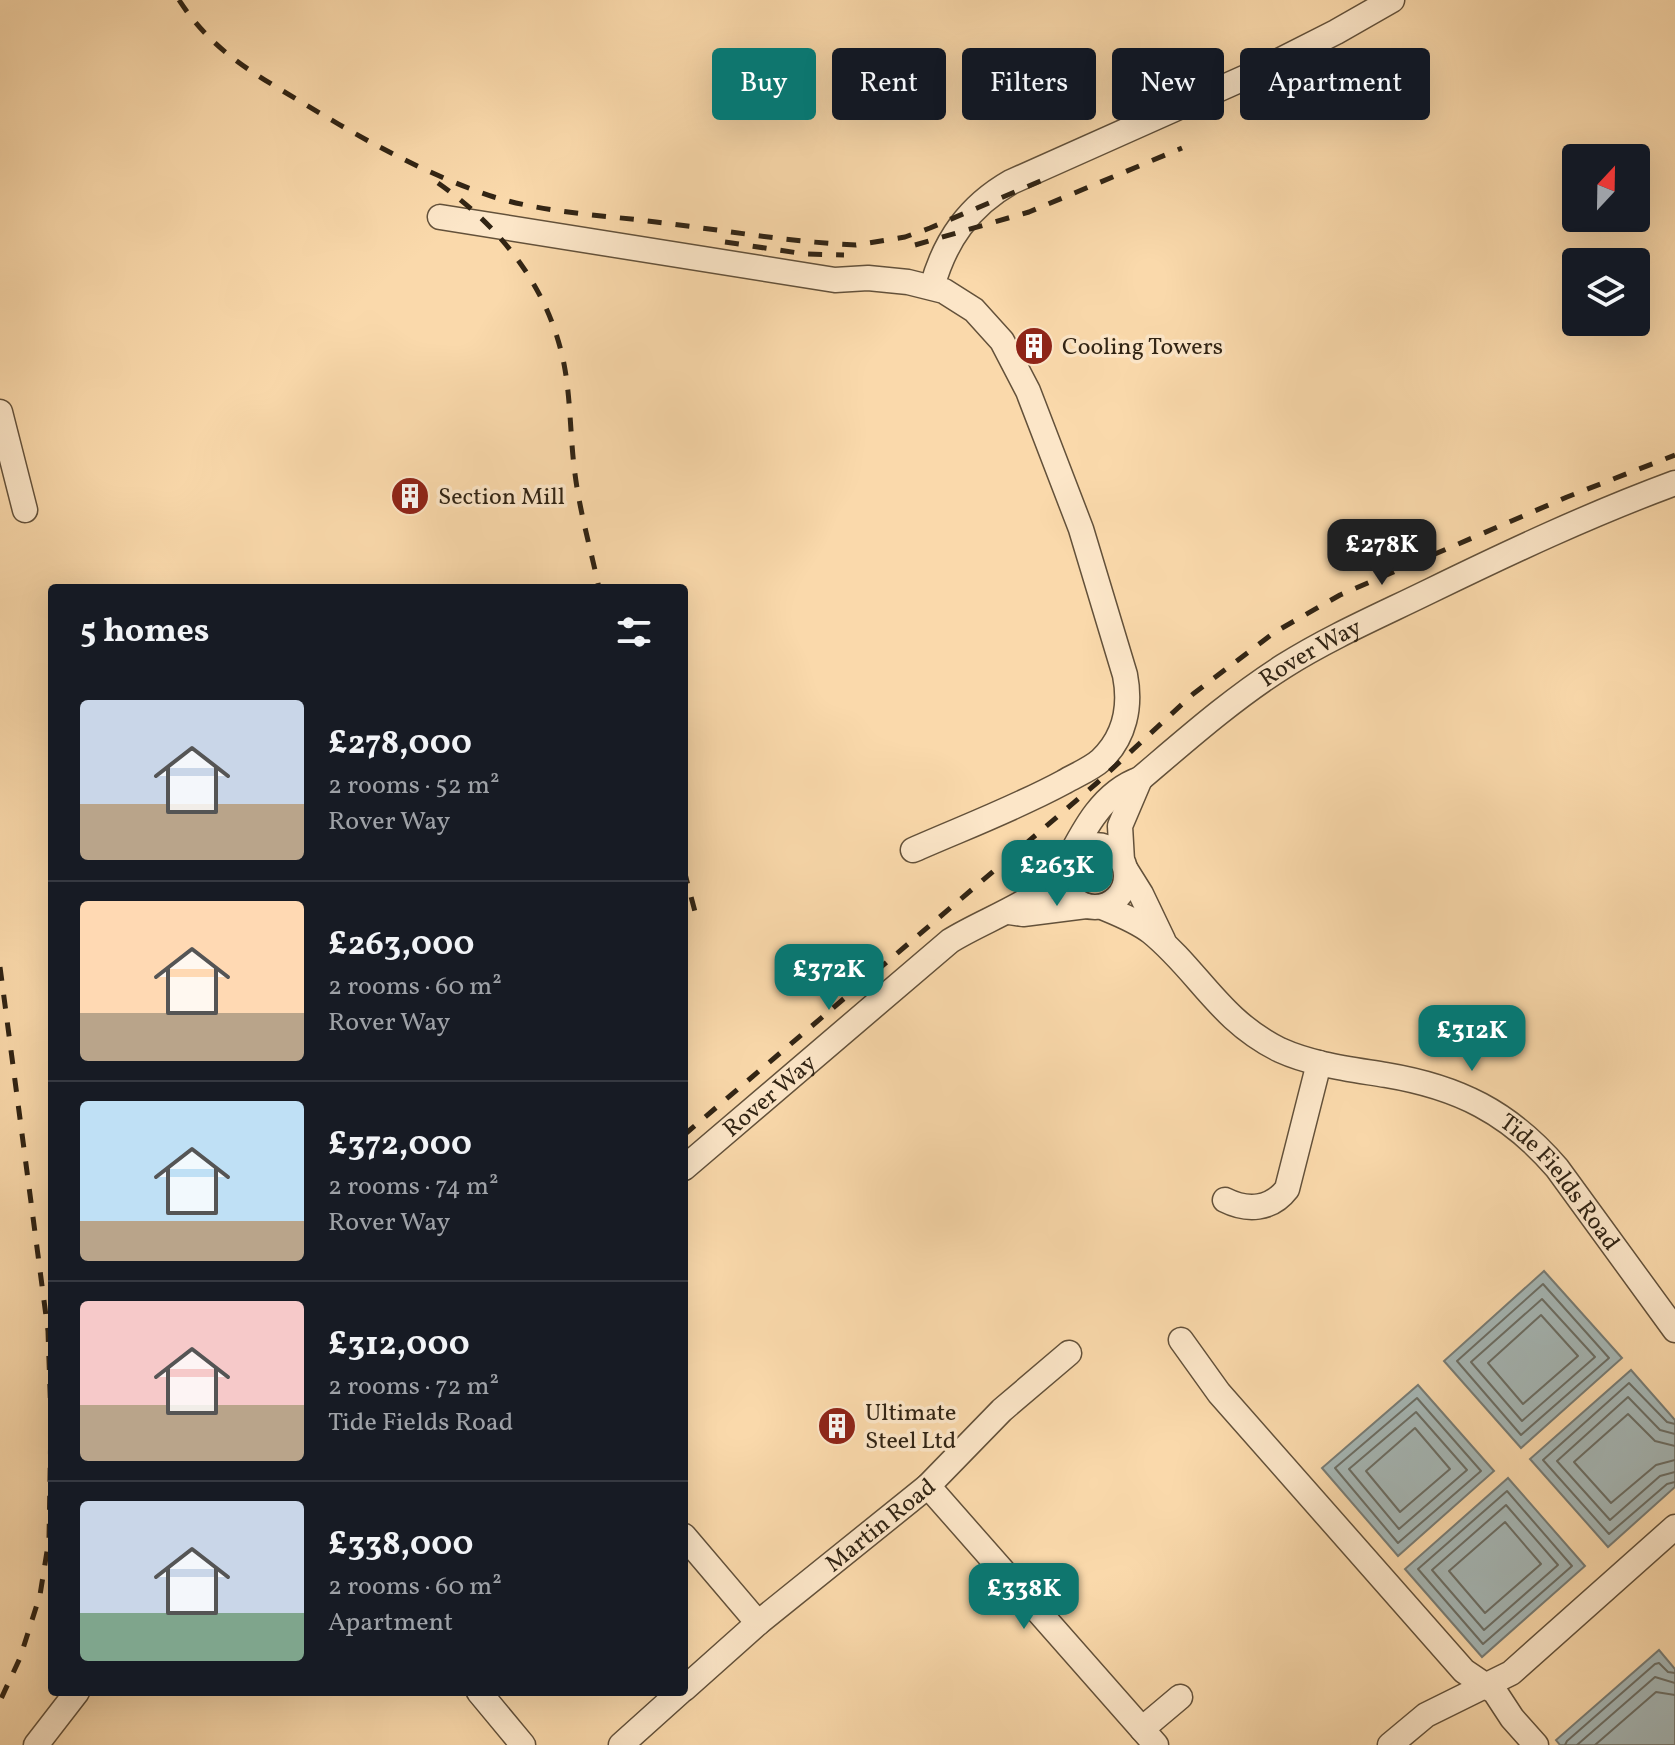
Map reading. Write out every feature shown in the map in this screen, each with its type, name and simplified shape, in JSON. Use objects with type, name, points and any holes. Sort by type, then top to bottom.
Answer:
[{"type":"street","points":[[932,287],[940,259],[954,234],[971,211],[998,189],[1253,74],[1392,0]]},
{"type":"street","points":[[440,217],[835,280],[868,278],[932,287],[955,297],[985,320],[1002,341],[1020,374],[1089,550],[1125,675],[1129,704],[1116,739],[1107,754],[1094,766],[1045,792],[913,850]]},
{"type":"street","points":[[0,412],[25,510]]},
{"type":"street","name":"Rover Way","points":[[688,1165],[950,941],[985,921],[1009,912],[1052,883],[1102,805],[1125,784],[1140,779],[1261,681],[1361,624],[1516,549],[1675,483]]},
{"type":"street","name":"Rover Way","points":[[1124,866],[1120,826],[1140,779]]},
{"type":"street","points":[[1090,846],[1108,848],[1124,866],[1126,880],[1119,897],[1094,907],[1070,895],[1064,879],[1066,865],[1073,854],[1090,846]]},
{"type":"street","name":"Tide Fields Road","points":[[1124,866],[1166,946]]},
{"type":"street","name":"Rover Way","points":[[1009,912],[1023,914],[1094,907]]},
{"type":"street","name":"Tide Fields Road","points":[[1094,907],[1148,930],[1241,1027],[1279,1049],[1319,1063],[1444,1088],[1475,1101],[1512,1125],[1557,1168],[1675,1330]]},
{"type":"street","points":[[1225,1200],[1252,1208],[1278,1199],[1287,1189],[1319,1063]]},
{"type":"street","points":[[1181,1340],[1239,1416],[1464,1671],[1495,1692],[1512,1718],[1536,1745]]},
{"type":"street","name":"Martin Road","points":[[688,1685],[758,1623],[928,1486],[1002,1410],[1069,1353]]},
{"type":"street","points":[[928,1486],[1149,1737],[1180,1697]]},
{"type":"street","points":[[1390,1745],[1426,1715],[1511,1673],[1675,1527]]},
{"type":"street","points":[[688,1541],[758,1623]]},
{"type":"street","points":[[36,1745],[74,1696]]},
{"type":"street","points":[[482,1696],[523,1745]]},
{"type":"street","name":"Martin Road","points":[[621,1745],[675,1696]]},
{"type":"water","points":[[1544,1271],[1622,1358],[1521,1448],[1444,1361]]},
{"type":"water","points":[[1631,1370],[1675,1420],[1675,1487],[1608,1547],[1530,1459]]},
{"type":"water","points":[[1418,1385],[1494,1471],[1398,1556],[1322,1468]]},
{"type":"water","points":[[1508,1478],[1585,1566],[1482,1657],[1405,1569]]},
{"type":"water","points":[[1659,1650],[1675,1669],[1675,1745],[1560,1745],[1556,1740]]},
{"type":"railway","points":[[179,0],[205,33],[235,59],[326,117],[396,156],[444,178],[494,197],[534,207],[781,239],[856,245],[905,237],[1050,177]]},
{"type":"railway","points":[[915,245],[1029,212],[1182,148]]},
{"type":"railway","points":[[438,183],[461,200],[502,240],[534,285],[547,310],[564,364],[577,489],[598,584]]},
{"type":"railway","points":[[725,242],[805,254],[844,255]]},
{"type":"railway","points":[[688,1132],[1098,782],[1193,694],[1275,632],[1340,595],[1567,497],[1675,455]]},
{"type":"railway","points":[[688,885],[698,923]]},
{"type":"railway","points":[[0,967],[48,1331]]},
{"type":"railway","points":[[0,1701],[20,1658],[40,1595],[48,1545]]},
{"type":"place","name":"Cooling Towers","points":[[1034,346]]},
{"type":"place","name":"Section Mill","points":[[410,496]]},
{"type":"place","name":"Ultimate Steel Ltd","points":[[837,1426]]}]
